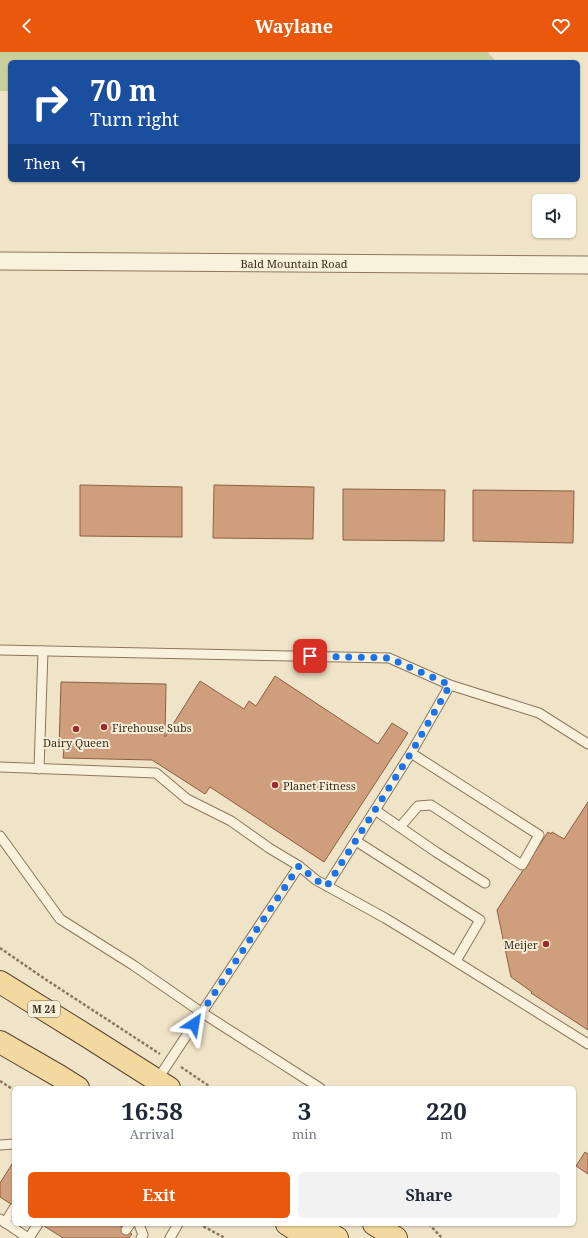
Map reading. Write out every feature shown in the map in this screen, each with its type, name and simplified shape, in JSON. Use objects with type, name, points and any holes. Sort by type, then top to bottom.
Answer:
[{"type":"main road","name":"M 24","points":[[0,982],[163,1084]]},
{"type":"main road","points":[[0,1042],[75,1086]]},
{"type":"main road","points":[[290,1226],[308,1238]]},
{"type":"main road","points":[[317,1226],[337,1238]]},
{"type":"street","name":"Bald Mountain Road","points":[[0,261],[588,265]]},
{"type":"lane","points":[[0,650],[389,658],[450,685],[539,713],[588,744]]},
{"type":"lane","points":[[39,769],[42,651]]},
{"type":"lane","points":[[327,886],[411,753],[450,685]]},
{"type":"lane","points":[[400,827],[418,806],[431,805],[522,865],[539,835],[411,753]]},
{"type":"lane","points":[[0,767],[156,773],[187,799],[231,821],[269,848],[299,866],[316,880],[385,918],[588,1044]]},
{"type":"lane","points":[[375,810],[484,884]]},
{"type":"lane","points":[[0,836],[60,919],[317,1086]]},
{"type":"lane","points":[[356,841],[480,920],[456,961]]},
{"type":"lane","points":[[163,1084],[170,1060],[299,866]]},
{"type":"lane","points":[[0,1145],[12,1144]]},
{"type":"lane","points":[[12,1210],[3,1221],[29,1238],[37,1226]]},
{"type":"lane","points":[[140,1226],[143,1235],[141,1238]]},
{"type":"lane","points":[[170,1238],[177,1226]]},
{"type":"path","points":[[0,948],[209,1086]]},
{"type":"path","points":[[0,1081],[12,1089]]},
{"type":"path","points":[[203,1226],[225,1238]]},
{"type":"path","points":[[431,1226],[442,1238]]},
{"type":"green space","points":[[0,52],[488,52],[494,60],[8,60],[8,91],[0,91]]},
{"type":"building","points":[[80,485],[182,487],[182,537],[80,536]]},
{"type":"building","points":[[214,485],[314,487],[313,539],[213,538]]},
{"type":"building","points":[[343,489],[445,490],[444,541],[343,540]]},
{"type":"building","points":[[473,490],[574,491],[573,543],[473,541]]},
{"type":"building","points":[[275,676],[378,744],[392,723],[408,733],[324,862],[210,787],[205,794],[152,760],[63,758],[64,749],[59,748],[61,682],[166,684],[165,737],[200,681],[244,709],[249,701],[256,706]]},
{"type":"building","name":"Meijer","points":[[588,802],[588,1030],[531,993],[532,992],[511,977],[497,910],[548,832],[551,834],[552,832],[564,839]]},
{"type":"building","points":[[585,1152],[588,1154],[588,1174],[576,1166]]},
{"type":"building","points":[[12,1164],[12,1205],[0,1197],[0,1183]]},
{"type":"building","points":[[44,1226],[120,1226],[132,1234],[129,1238],[63,1238]]},
{"type":"place","name":"Firehouse Subs","points":[[104,727]]},
{"type":"place","name":"Dairy Queen","points":[[76,729]]},
{"type":"place","name":"Planet Fitness","points":[[275,785]]},
{"type":"place","name":"Meijer","points":[[546,944]]},
{"type":"route","points":[[194,1024],[299,866],[316,880],[327,886],[411,753],[450,685],[389,658],[310,656]]}]
